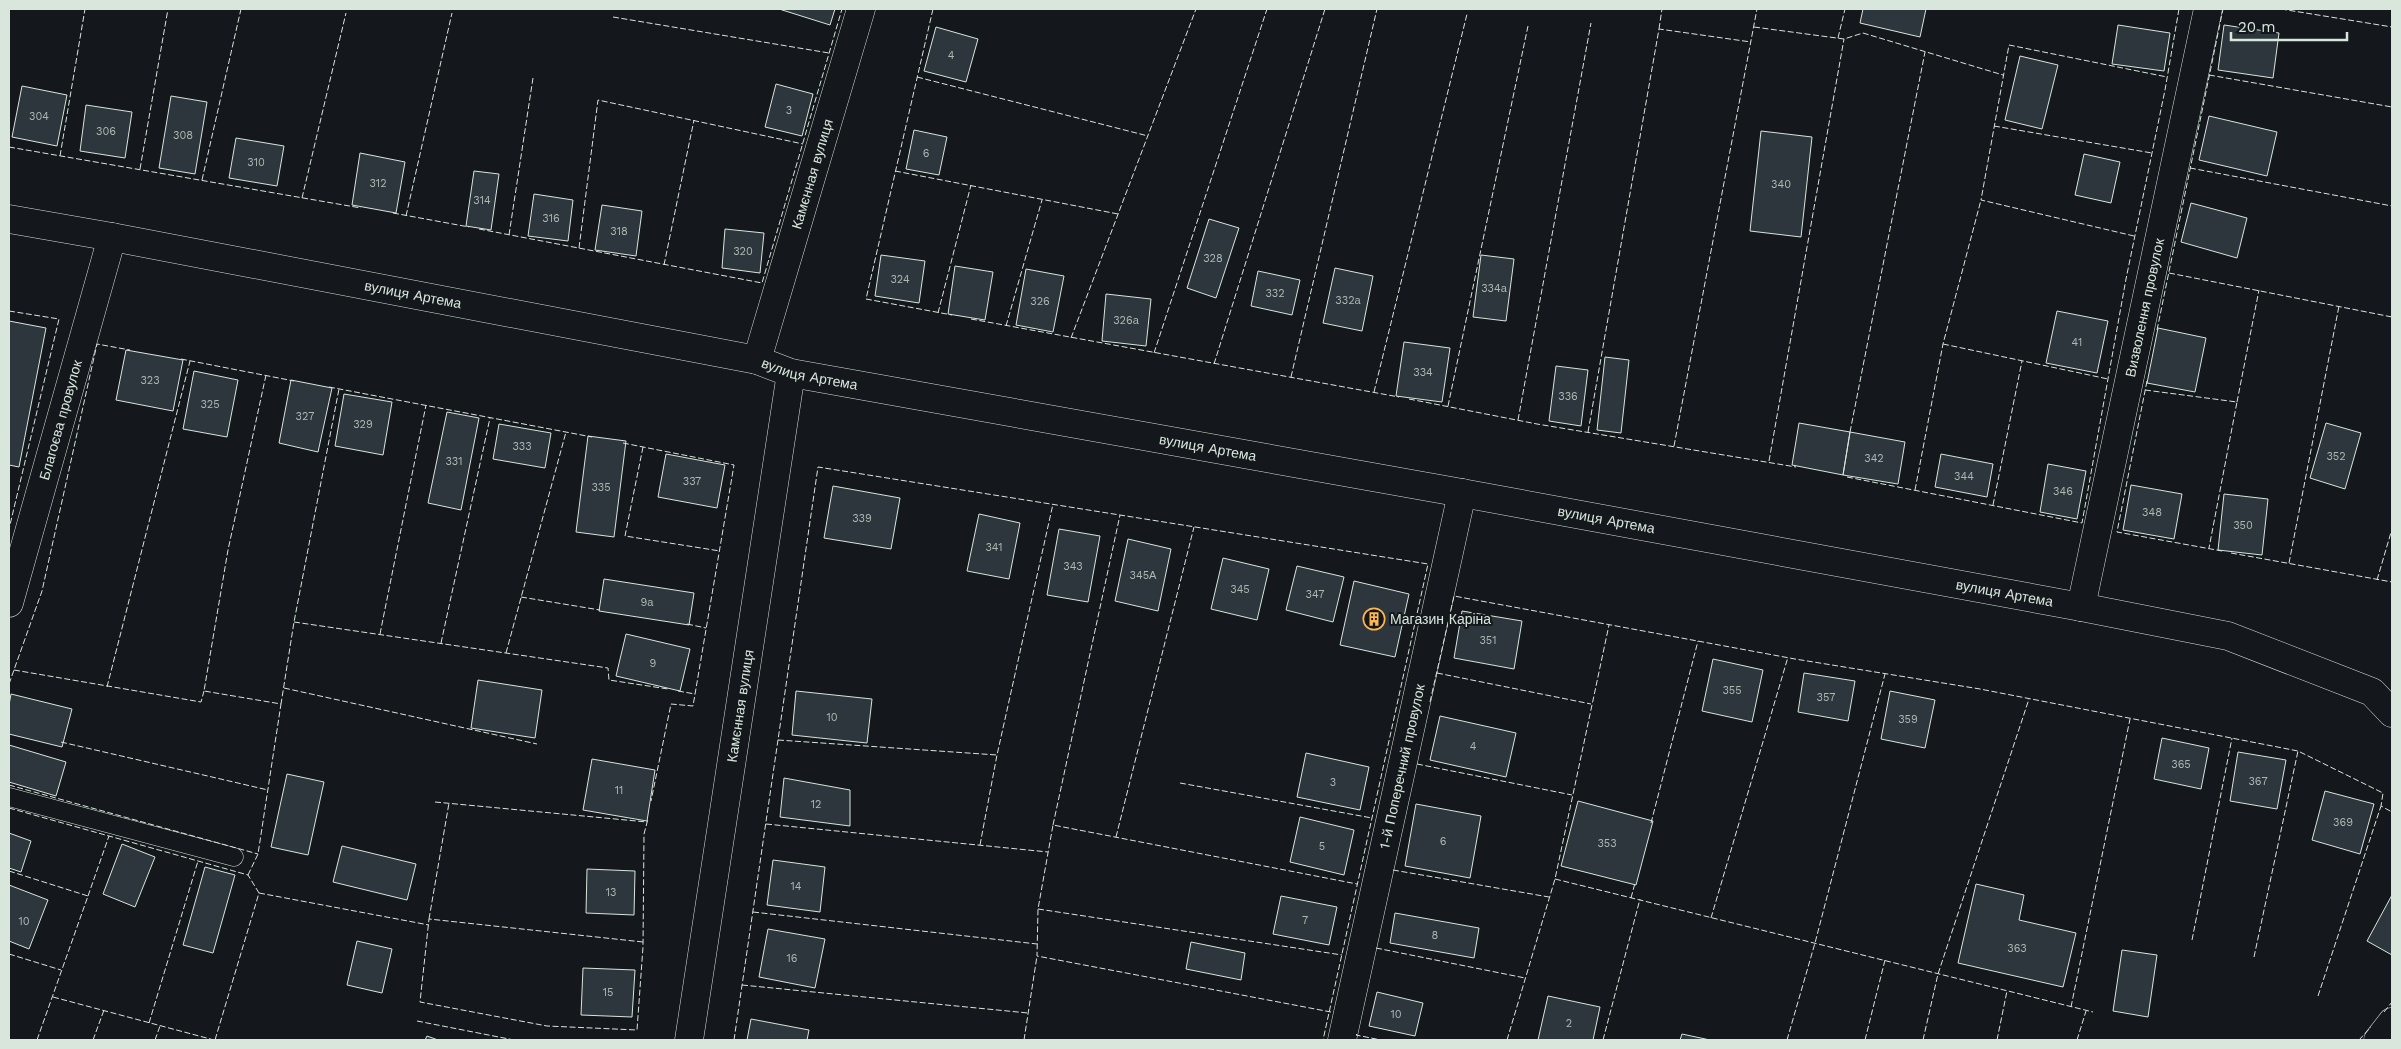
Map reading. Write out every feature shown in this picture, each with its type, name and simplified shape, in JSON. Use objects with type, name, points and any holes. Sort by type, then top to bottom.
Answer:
[{"type":"street","name":"Камєнная вулиця","points":[[760,350],[861,9]]},
{"type":"street","name":"Визволення провулок","points":[[2081,607],[2208,9]]},
{"type":"street","name":"вулиця Артема","points":[[9,219],[760,350],[791,373],[1462,493],[2081,607],[2228,636],[2372,692],[2392,713]]},
{"type":"street","name":"Благоєва провулок","points":[[9,603],[112,237]]},
{"type":"street","name":"Камєнная вулиця","points":[[689,1040],[791,373]]},
{"type":"street","name":"1-й Поперечний провулок","points":[[1342,1040],[1462,493]]},
{"type":"street","points":[[2378,1040],[2392,1022]]},
{"type":"lane","points":[[9,796],[234,857]]},
{"type":"building","points":[[779,9],[835,9],[830,25]]},
{"type":"building","points":[[1863,9],[1926,9],[1920,37],[1860,23]]},
{"type":"building","points":[[2118,25],[2170,33],[2164,71],[2112,64]]},
{"type":"building","points":[[2224,25],[2279,33],[2273,78],[2218,70]]},
{"type":"building","points":[[936,27],[978,39],[966,82],[924,71]]},
{"type":"building","points":[[2020,56],[2058,65],[2042,129],[2005,120]]},
{"type":"building","points":[[776,84],[813,94],[802,136],[765,127]]},
{"type":"building","points":[[22,86],[67,95],[57,146],[12,137]]},
{"type":"building","points":[[171,96],[207,102],[195,174],[159,168]]},
{"type":"building","points":[[86,105],[132,112],[125,158],[80,151]]},
{"type":"building","points":[[2209,116],[2277,132],[2267,176],[2199,160]]},
{"type":"building","points":[[914,130],[947,137],[939,175],[906,169]]},
{"type":"building","points":[[1761,131],[1812,137],[1801,237],[1750,231]]},
{"type":"building","points":[[236,138],[284,146],[277,186],[229,178]]},
{"type":"building","points":[[360,153],[405,162],[396,213],[352,205]]},
{"type":"building","points":[[2084,154],[2120,162],[2111,203],[2075,195]]},
{"type":"building","points":[[474,171],[499,174],[491,230],[466,226]]},
{"type":"building","points":[[534,194],[573,200],[568,241],[528,236]]},
{"type":"building","points":[[2191,203],[2247,218],[2237,258],[2181,242]]},
{"type":"building","points":[[602,205],[642,211],[636,256],[595,250]]},
{"type":"building","points":[[1209,219],[1239,228],[1216,298],[1187,288]]},
{"type":"building","points":[[725,229],[764,233],[760,273],[722,268]]},
{"type":"building","points":[[881,255],[925,261],[919,303],[875,296]]},
{"type":"building","points":[[1481,255],[1514,259],[1506,321],[1473,317]]},
{"type":"building","points":[[955,266],[993,272],[985,320],[948,314]]},
{"type":"building","points":[[1335,268],[1373,276],[1362,331],[1323,323]]},
{"type":"building","points":[[1026,269],[1064,276],[1053,332],[1016,325]]},
{"type":"building","points":[[1258,271],[1300,280],[1292,315],[1251,306]]},
{"type":"building","points":[[1106,294],[1151,299],[1146,346],[1102,341]]},
{"type":"building","points":[[2057,311],[2108,321],[2097,373],[2046,363]]},
{"type":"building","points":[[9,321],[46,328],[19,467],[9,465]]},
{"type":"building","points":[[2158,328],[2206,338],[2195,392],[2147,383]]},
{"type":"building","points":[[1404,342],[1450,348],[1442,402],[1396,396]]},
{"type":"building","points":[[126,350],[183,360],[173,411],[116,400]]},
{"type":"building","points":[[1605,357],[1629,360],[1621,433],[1597,430]]},
{"type":"building","points":[[1556,366],[1588,370],[1581,426],[1549,421]]},
{"type":"building","points":[[194,371],[238,380],[227,437],[183,429]]},
{"type":"building","points":[[291,380],[332,388],[318,452],[279,443]]},
{"type":"building","points":[[344,394],[392,402],[383,455],[335,446]]},
{"type":"building","points":[[447,412],[479,418],[461,510],[428,503]]},
{"type":"building","points":[[1799,423],[1850,432],[1843,475],[1792,465]]},
{"type":"building","points":[[2326,423],[2361,433],[2345,489],[2310,478]]},
{"type":"building","points":[[499,424],[551,433],[545,468],[493,459]]},
{"type":"building","points":[[1850,432],[1905,442],[1898,484],[1843,475]]},
{"type":"building","points":[[588,436],[626,441],[614,537],[576,532]]},
{"type":"building","points":[[666,454],[725,465],[717,508],[658,497]]},
{"type":"building","points":[[1941,454],[1993,464],[1987,497],[1935,487]]},
{"type":"building","points":[[2048,464],[2086,471],[2077,519],[2040,512]]},
{"type":"building","points":[[2131,485],[2182,494],[2174,539],[2123,530]]},
{"type":"building","points":[[833,486],[900,498],[891,549],[824,538]]},
{"type":"building","points":[[2224,494],[2268,499],[2262,555],[2218,550]]},
{"type":"building","points":[[979,514],[1020,523],[1009,579],[967,571]]},
{"type":"building","points":[[1059,529],[1100,536],[1088,602],[1047,595]]},
{"type":"building","points":[[1128,539],[1171,549],[1158,611],[1115,601]]},
{"type":"building","points":[[1223,558],[1269,569],[1257,620],[1211,609]]},
{"type":"building","points":[[1297,566],[1344,577],[1333,622],[1286,610]]},
{"type":"building","points":[[604,579],[694,593],[689,625],[599,611]]},
{"type":"building","name":"Магазин Каріна","points":[[1354,581],[1409,594],[1395,657],[1340,645]]},
{"type":"building","points":[[1462,611],[1522,621],[1514,669],[1454,658]]},
{"type":"building","points":[[626,634],[690,649],[680,691],[616,676]]},
{"type":"building","points":[[1713,659],[1763,670],[1752,722],[1702,711]]},
{"type":"building","points":[[1804,673],[1855,681],[1848,721],[1798,712]]},
{"type":"building","points":[[478,680],[542,690],[535,738],[471,728]]},
{"type":"building","points":[[796,691],[872,699],[867,743],[792,735]]},
{"type":"building","points":[[1890,691],[1935,700],[1925,748],[1881,739]]},
{"type":"building","points":[[11,694],[72,709],[62,747],[9,734]]},
{"type":"building","points":[[1440,716],[1516,733],[1506,777],[1430,760]]},
{"type":"building","points":[[2162,738],[2209,748],[2201,789],[2154,779]]},
{"type":"building","points":[[9,745],[66,762],[56,796],[9,782]]},
{"type":"building","points":[[2238,752],[2286,760],[2277,809],[2230,801]]},
{"type":"building","points":[[1306,753],[1369,767],[1360,810],[1297,797]]},
{"type":"building","points":[[592,759],[655,770],[647,821],[583,810]]},
{"type":"building","points":[[287,774],[324,782],[308,855],[271,847]]},
{"type":"building","points":[[784,778],[850,790],[850,826],[780,817]]},
{"type":"building","points":[[2325,791],[2374,804],[2360,854],[2312,840]]},
{"type":"building","points":[[1578,801],[1653,821],[1636,885],[1561,866]]},
{"type":"building","points":[[1416,804],[1481,816],[1470,878],[1405,866]]},
{"type":"building","points":[[1300,817],[1354,830],[1344,875],[1290,862]]},
{"type":"building","points":[[9,833],[31,841],[21,872],[9,868]]},
{"type":"building","points":[[122,844],[155,857],[135,907],[103,894]]},
{"type":"building","points":[[342,846],[416,864],[407,900],[333,882]]},
{"type":"building","points":[[773,860],[825,867],[820,912],[767,905]]},
{"type":"building","points":[[205,867],[235,875],[213,953],[183,945]]},
{"type":"building","points":[[587,869],[635,871],[634,915],[586,913]]},
{"type":"building","points":[[1976,884],[2024,895],[2019,920],[2076,933],[2063,987],[1958,963]]},
{"type":"building","points":[[9,885],[48,900],[29,949],[9,941]]},
{"type":"building","points":[[2392,895],[2392,955],[2367,941]]},
{"type":"building","points":[[1281,896],[1337,907],[1329,945],[1273,934]]},
{"type":"building","points":[[1395,913],[1479,928],[1474,958],[1390,943]]},
{"type":"building","points":[[768,929],[825,939],[815,988],[759,977]]},
{"type":"building","points":[[357,941],[392,949],[382,993],[347,985]]},
{"type":"building","points":[[1191,942],[1245,953],[1241,980],[1186,969]]},
{"type":"building","points":[[2122,950],[2157,955],[2148,1017],[2113,1011]]},
{"type":"building","points":[[583,968],[635,970],[632,1017],[581,1015]]},
{"type":"building","points":[[1377,992],[1423,1003],[1415,1036],[1369,1026]]},
{"type":"building","points":[[1548,996],[1600,1007],[1593,1040],[1538,1040]]},
{"type":"building","points":[[751,1019],[809,1030],[807,1040],[747,1040]]},
{"type":"building","points":[[1682,1034],[1710,1040],[1680,1040]]},
{"type":"building","points":[[427,1036],[438,1040],[425,1040]]},
{"type":"fence","points":[[60,156],[85,9]]},
{"type":"fence","points":[[140,169],[168,9]]},
{"type":"fence","points":[[202,180],[241,9]]},
{"type":"fence","points":[[479,229],[762,283],[842,9]]},
{"type":"fence","points":[[933,9],[866,299],[952,315]]},
{"type":"fence","points":[[1071,338],[1196,9]]},
{"type":"fence","points":[[1154,353],[1267,9]]},
{"type":"fence","points":[[1214,364],[1325,9]]},
{"type":"fence","points":[[1291,377],[1377,9]]},
{"type":"fence","points":[[1659,29],[1662,9]]},
{"type":"fence","points":[[1674,446],[1757,9]]},
{"type":"fence","points":[[1838,38],[1845,9]]},
{"type":"fence","points":[[1847,477],[2082,523],[2126,279],[2165,90],[2179,9]]},
{"type":"fence","points":[[2157,330],[2223,9]]},
{"type":"fence","points":[[2281,9],[2392,27]]},
{"type":"fence","points":[[302,198],[346,13]]},
{"type":"fence","points":[[406,216],[452,13]]},
{"type":"fence","points":[[1374,392],[1467,14]]},
{"type":"fence","points":[[613,17],[829,53]]},
{"type":"fence","points":[[1518,420],[1591,23]]},
{"type":"fence","points":[[1448,406],[1528,26]]},
{"type":"fence","points":[[1754,27],[1844,39],[1863,33],[2003,75]]},
{"type":"fence","points":[[1588,432],[1659,29],[1751,42]]},
{"type":"fence","points":[[1769,461],[1844,39]]},
{"type":"fence","points":[[2134,236],[1981,200],[2009,45],[2167,77]]},
{"type":"fence","points":[[1850,432],[1925,52]]},
{"type":"fence","points":[[2209,75],[2392,107]]},
{"type":"fence","points":[[917,77],[1148,136]]},
{"type":"fence","points":[[509,235],[533,78]]},
{"type":"fence","points":[[579,248],[598,100],[803,144]]},
{"type":"fence","points":[[664,265],[694,120]]},
{"type":"fence","points":[[1994,126],[2152,153]]},
{"type":"fence","points":[[9,147],[361,208]]},
{"type":"fence","points":[[2190,168],[2392,206]]},
{"type":"fence","points":[[895,171],[1118,214]]},
{"type":"fence","points":[[938,313],[971,185]]},
{"type":"fence","points":[[1006,326],[1042,200]]},
{"type":"fence","points":[[1915,490],[1943,344],[1981,200]]},
{"type":"fence","points":[[393,213],[469,227]]},
{"type":"fence","points":[[2169,273],[2392,317]]},
{"type":"fence","points":[[2237,402],[2259,290]]},
{"type":"fence","points":[[2289,563],[2339,306]]},
{"type":"fence","points":[[9,311],[59,319],[9,529]]},
{"type":"fence","points":[[971,319],[1399,397]]},
{"type":"fence","points":[[9,684],[42,591],[97,344],[130,350]]},
{"type":"fence","points":[[1943,344],[2108,379]]},
{"type":"fence","points":[[181,359],[294,381]]},
{"type":"fence","points":[[107,687],[190,361]]},
{"type":"fence","points":[[1993,505],[2022,361]]},
{"type":"fence","points":[[266,375],[228,550],[204,691],[281,704],[294,622],[339,389]]},
{"type":"fence","points":[[2147,381],[2117,532],[2222,551]]},
{"type":"fence","points":[[329,387],[592,437]]},
{"type":"fence","points":[[2145,390],[2237,402],[2209,548]]},
{"type":"fence","points":[[1409,399],[1537,424],[1796,467]]},
{"type":"fence","points":[[380,634],[426,405]]},
{"type":"fence","points":[[441,643],[490,418]]},
{"type":"fence","points":[[506,653],[566,432]]},
{"type":"fence","points":[[623,443],[734,465],[693,706],[671,704],[651,801]]},
{"type":"fence","points":[[643,447],[625,536],[720,551]]},
{"type":"fence","points":[[734,1040],[818,467],[1428,564],[1323,1040]]},
{"type":"fence","points":[[980,845],[997,755],[1053,504]]},
{"type":"fence","points":[[1053,825],[1120,515]]},
{"type":"fence","points":[[1116,837],[1194,527]]},
{"type":"fence","points":[[2377,580],[2392,529]]},
{"type":"fence","points":[[2231,553],[2392,582]]},
{"type":"fence","points":[[1430,702],[1454,596],[1795,659],[1980,689],[2298,751],[2383,793],[2381,806],[2392,812]]},
{"type":"fence","points":[[521,597],[600,610]]},
{"type":"fence","points":[[294,622],[608,668],[609,680],[668,689]]},
{"type":"fence","points":[[687,624],[706,628]]},
{"type":"fence","points":[[1507,1040],[1555,879],[1609,625]]},
{"type":"fence","points":[[1651,823],[1698,641]]},
{"type":"fence","points":[[1711,918],[1788,657]]},
{"type":"fence","points":[[14,670],[201,702],[204,691]]},
{"type":"fence","points":[[1437,673],[1591,704]]},
{"type":"fence","points":[[1787,1040],[1815,943],[1885,674]]},
{"type":"fence","points":[[284,688],[537,744]]},
{"type":"fence","points":[[678,691],[695,694]]},
{"type":"fence","points":[[1923,1040],[1938,974],[2029,699]]},
{"type":"fence","points":[[248,875],[258,854],[281,704]]},
{"type":"fence","points":[[2071,1007],[2130,719]]},
{"type":"fence","points":[[2192,940],[2232,738]]},
{"type":"fence","points":[[778,740],[997,755]]},
{"type":"fence","points":[[61,742],[268,790]]},
{"type":"fence","points":[[2254,957],[2298,751]]},
{"type":"fence","points":[[1417,764],[1572,795]]},
{"type":"fence","points":[[1180,783],[1372,818]]},
{"type":"fence","points":[[9,785],[258,854]]},
{"type":"fence","points":[[435,802],[647,822]]},
{"type":"fence","points":[[429,919],[449,803]]},
{"type":"fence","points":[[2318,996],[2381,806]]},
{"type":"fence","points":[[9,808],[248,875],[259,893],[215,1040]]},
{"type":"fence","points":[[643,942],[429,919],[420,1002],[547,1026],[637,1030],[643,947],[644,834],[648,819]]},
{"type":"fence","points":[[766,824],[1048,852]]},
{"type":"fence","points":[[1331,1012],[1037,956],[1038,909],[1053,825],[1357,884]]},
{"type":"fence","points":[[88,896],[109,836]]},
{"type":"fence","points":[[149,1023],[198,861]]},
{"type":"fence","points":[[1393,870],[1549,897]]},
{"type":"fence","points":[[9,871],[88,896],[37,1040]]},
{"type":"fence","points":[[1555,879],[2093,1012]]},
{"type":"fence","points":[[1631,898],[1635,883]]},
{"type":"fence","points":[[259,893],[429,925]]},
{"type":"fence","points":[[1603,1040],[1640,899]]},
{"type":"fence","points":[[1038,909],[1342,955]]},
{"type":"fence","points":[[753,912],[1037,944]]},
{"type":"fence","points":[[1376,948],[1525,978]]},
{"type":"fence","points":[[9,954],[61,970]]},
{"type":"fence","points":[[1024,1040],[1037,956]]},
{"type":"fence","points":[[1865,1040],[1885,960]]},
{"type":"fence","points":[[742,985],[1028,1013]]},
{"type":"fence","points":[[1997,1040],[2007,991]]},
{"type":"fence","points":[[53,997],[214,1040]]},
{"type":"fence","points":[[2384,1012],[2392,1002]]},
{"type":"fence","points":[[93,1040],[104,1010]]},
{"type":"fence","points":[[2077,1040],[2086,1011]]},
{"type":"fence","points":[[417,1021],[514,1040]]},
{"type":"fence","points":[[155,1040],[160,1026]]},
{"type":"fence","points":[[2359,1040],[2371,1027]]},
{"type":"fence","points":[[1357,1034],[1381,1040]]},
{"type":"place","name":"Магазин Каріна","points":[[1374,619]]}]
